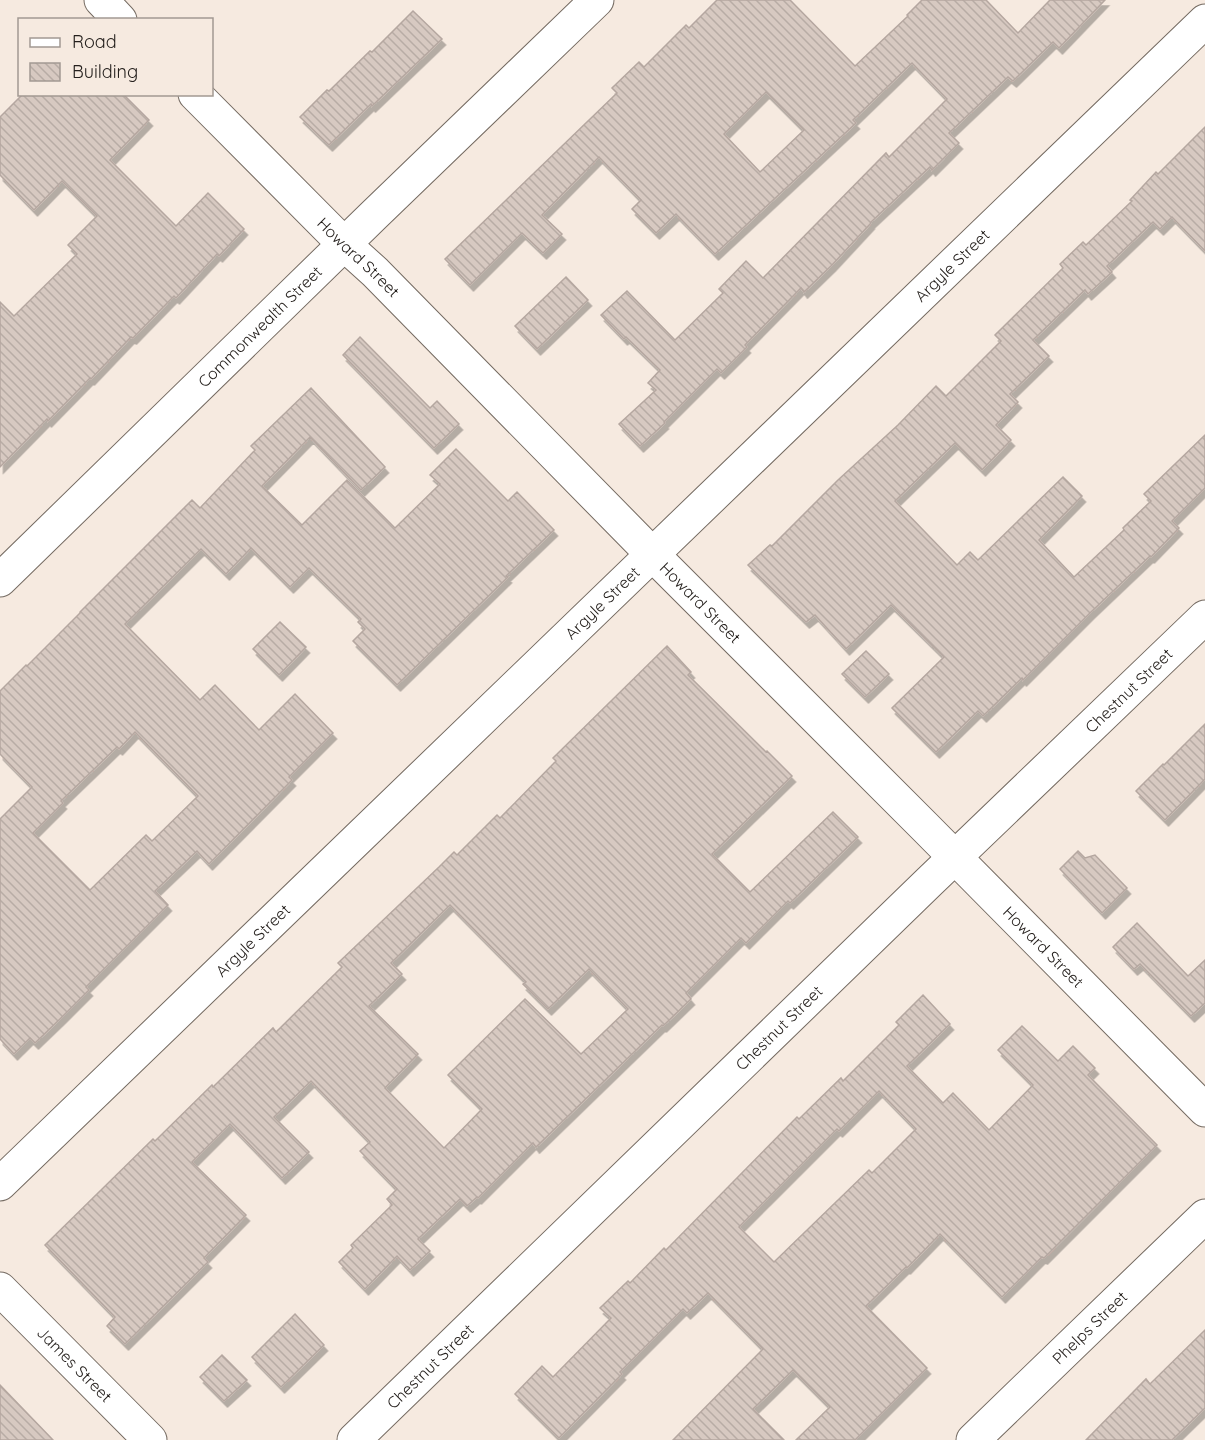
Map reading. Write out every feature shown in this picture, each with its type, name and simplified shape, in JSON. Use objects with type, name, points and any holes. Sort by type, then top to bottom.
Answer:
[{"type":"street","points":[[101,0],[118,18]]},
{"type":"street","name":"Commonwealth Street","points":[[0,580],[597,0]]},
{"type":"street","name":"Argyle Street","points":[[0,1184],[1205,21]]},
{"type":"street","name":"Howard Street","points":[[197,96],[344,244],[375,272],[1205,1110]]},
{"type":"street","name":"Chestnut Street","points":[[354,1440],[1205,617]]},
{"type":"street","name":"Phelps Street","points":[[974,1440],[1205,1216]]},
{"type":"street","name":"James Street","points":[[0,1289],[150,1440]]},
{"type":"building","points":[[717,0],[790,0],[855,66],[922,0],[986,0],[1018,33],[1050,0],[1105,0],[1059,48],[1053,42],[1013,81],[1008,77],[949,133],[959,143],[932,170],[930,167],[871,222],[804,292],[801,288],[721,373],[717,369],[640,446],[619,424],[656,390],[648,383],[660,370],[626,337],[624,339],[601,315],[627,291],[675,340],[723,293],[719,289],[746,261],[763,278],[886,153],[889,157],[947,99],[912,63],[853,120],[856,123],[715,254],[676,214],[656,233],[632,209],[641,200],[599,157],[542,215],[562,234],[543,253],[522,233],[470,285],[445,259],[617,93],[612,88],[639,62],[644,67],[686,25],[689,28]],"holes":[[[766,92],[804,130],[760,172],[724,134]]]},
{"type":"building","points":[[413,11],[442,39],[329,145],[300,117],[370,51],[372,52]]},
{"type":"building","points":[[21,96],[125,96],[149,120],[110,160],[176,226],[208,193],[244,229],[176,298],[174,296],[133,338],[131,337],[0,467],[0,302],[14,316],[77,254],[68,245],[97,216],[62,181],[34,210],[0,175],[0,117]]},
{"type":"building","points":[[1205,127],[1205,251],[1172,217],[1160,229],[1153,222],[1107,266],[1112,272],[1088,294],[1085,290],[1033,340],[1049,356],[1010,394],[1018,402],[996,425],[1011,440],[982,470],[955,443],[895,501],[957,565],[970,552],[978,560],[1063,477],[1082,496],[1039,540],[1074,577],[1151,501],[1144,494],[1205,435],[1205,488],[1172,521],[1179,528],[1151,557],[1091,612],[1023,680],[1022,678],[983,716],[978,711],[936,752],[892,708],[944,657],[891,605],[846,649],[815,615],[806,622],[748,565],[770,545],[772,546],[936,386],[946,396],[1001,341],[995,335],[1063,268],[1060,264],[1083,242],[1086,245],[1132,201],[1130,200],[1156,172],[1158,174]]},
{"type":"building","points":[[566,277],[588,300],[537,349],[515,326]]},
{"type":"building","points":[[360,337],[430,408],[437,401],[459,424],[434,448],[343,355]]},
{"type":"building","points":[[311,388],[385,467],[361,490],[310,437],[262,486],[302,525],[347,480],[395,528],[440,484],[430,475],[456,449],[508,501],[517,492],[554,530],[397,685],[353,641],[365,629],[358,622],[361,619],[309,568],[290,587],[251,548],[226,574],[201,549],[125,624],[200,700],[215,685],[259,730],[295,694],[333,733],[289,777],[292,780],[209,864],[197,851],[155,891],[168,905],[86,987],[89,990],[60,1019],[35,1043],[30,1038],[14,1054],[0,1039],[0,819],[32,787],[0,754],[0,691],[192,500],[200,508],[255,450],[251,446]],"holes":[[[135,732],[198,796],[152,841],[146,835],[90,890],[33,833],[63,803],[61,801]]]},
{"type":"building","points":[[280,622],[306,647],[279,675],[253,649]]},
{"type":"building","points":[[667,646],[691,672],[688,675],[792,776],[712,854],[750,892],[833,812],[858,837],[746,943],[741,938],[686,993],[691,999],[536,1147],[533,1143],[478,1198],[467,1206],[460,1199],[418,1239],[430,1251],[410,1270],[397,1256],[365,1289],[339,1262],[353,1248],[351,1245],[392,1205],[387,1199],[397,1189],[360,1151],[370,1142],[311,1081],[274,1117],[309,1152],[282,1178],[230,1124],[192,1162],[246,1215],[204,1258],[208,1262],[125,1344],[107,1326],[115,1317],[45,1245],[153,1139],[155,1141],[273,1028],[276,1032],[342,967],[338,963],[454,852],[457,855],[497,815],[500,818],[556,761],[553,758]],"holes":[[[450,905],[526,982],[523,984],[548,1009],[589,969],[628,1009],[581,1054],[525,999],[448,1075],[482,1109],[444,1148],[385,1088],[418,1054],[369,1006],[402,974],[391,963]]]},
{"type":"building","points":[[866,651],[889,674],[865,697],[842,674]]},
{"type":"building","points":[[1205,724],[1205,779],[1165,820],[1136,791]]},
{"type":"building","points":[[1078,851],[1085,858],[1095,855],[1127,888],[1102,913],[1060,869]]},
{"type":"building","points":[[1137,923],[1188,976],[1205,960],[1205,1003],[1191,1016],[1140,964],[1134,969],[1113,947]]},
{"type":"building","points":[[923,995],[950,1024],[907,1066],[943,1103],[953,1093],[989,1130],[1033,1085],[998,1050],[1022,1026],[1058,1061],[1073,1046],[1095,1068],[1088,1075],[1157,1145],[1002,1297],[940,1234],[866,1306],[927,1368],[855,1440],[796,1440],[830,1407],[793,1370],[753,1409],[784,1440],[673,1440],[763,1349],[708,1293],[687,1313],[683,1309],[559,1438],[515,1394],[542,1366],[553,1377],[611,1318],[600,1308],[628,1281],[630,1283],[664,1248],[666,1250],[797,1117],[799,1119],[841,1078],[843,1081],[899,1025],[896,1022]],"holes":[[[879,1091],[916,1129],[872,1173],[869,1170],[774,1262],[739,1227],[837,1129],[839,1131]]]},
{"type":"building","points":[[295,1314],[324,1345],[281,1387],[252,1357]]},
{"type":"building","points":[[1205,1330],[1205,1408],[1172,1440],[1086,1440],[1146,1379],[1150,1384]]},
{"type":"building","points":[[222,1355],[247,1380],[224,1401],[200,1377]]},
{"type":"building","points":[[0,1385],[53,1440],[0,1440]]}]
